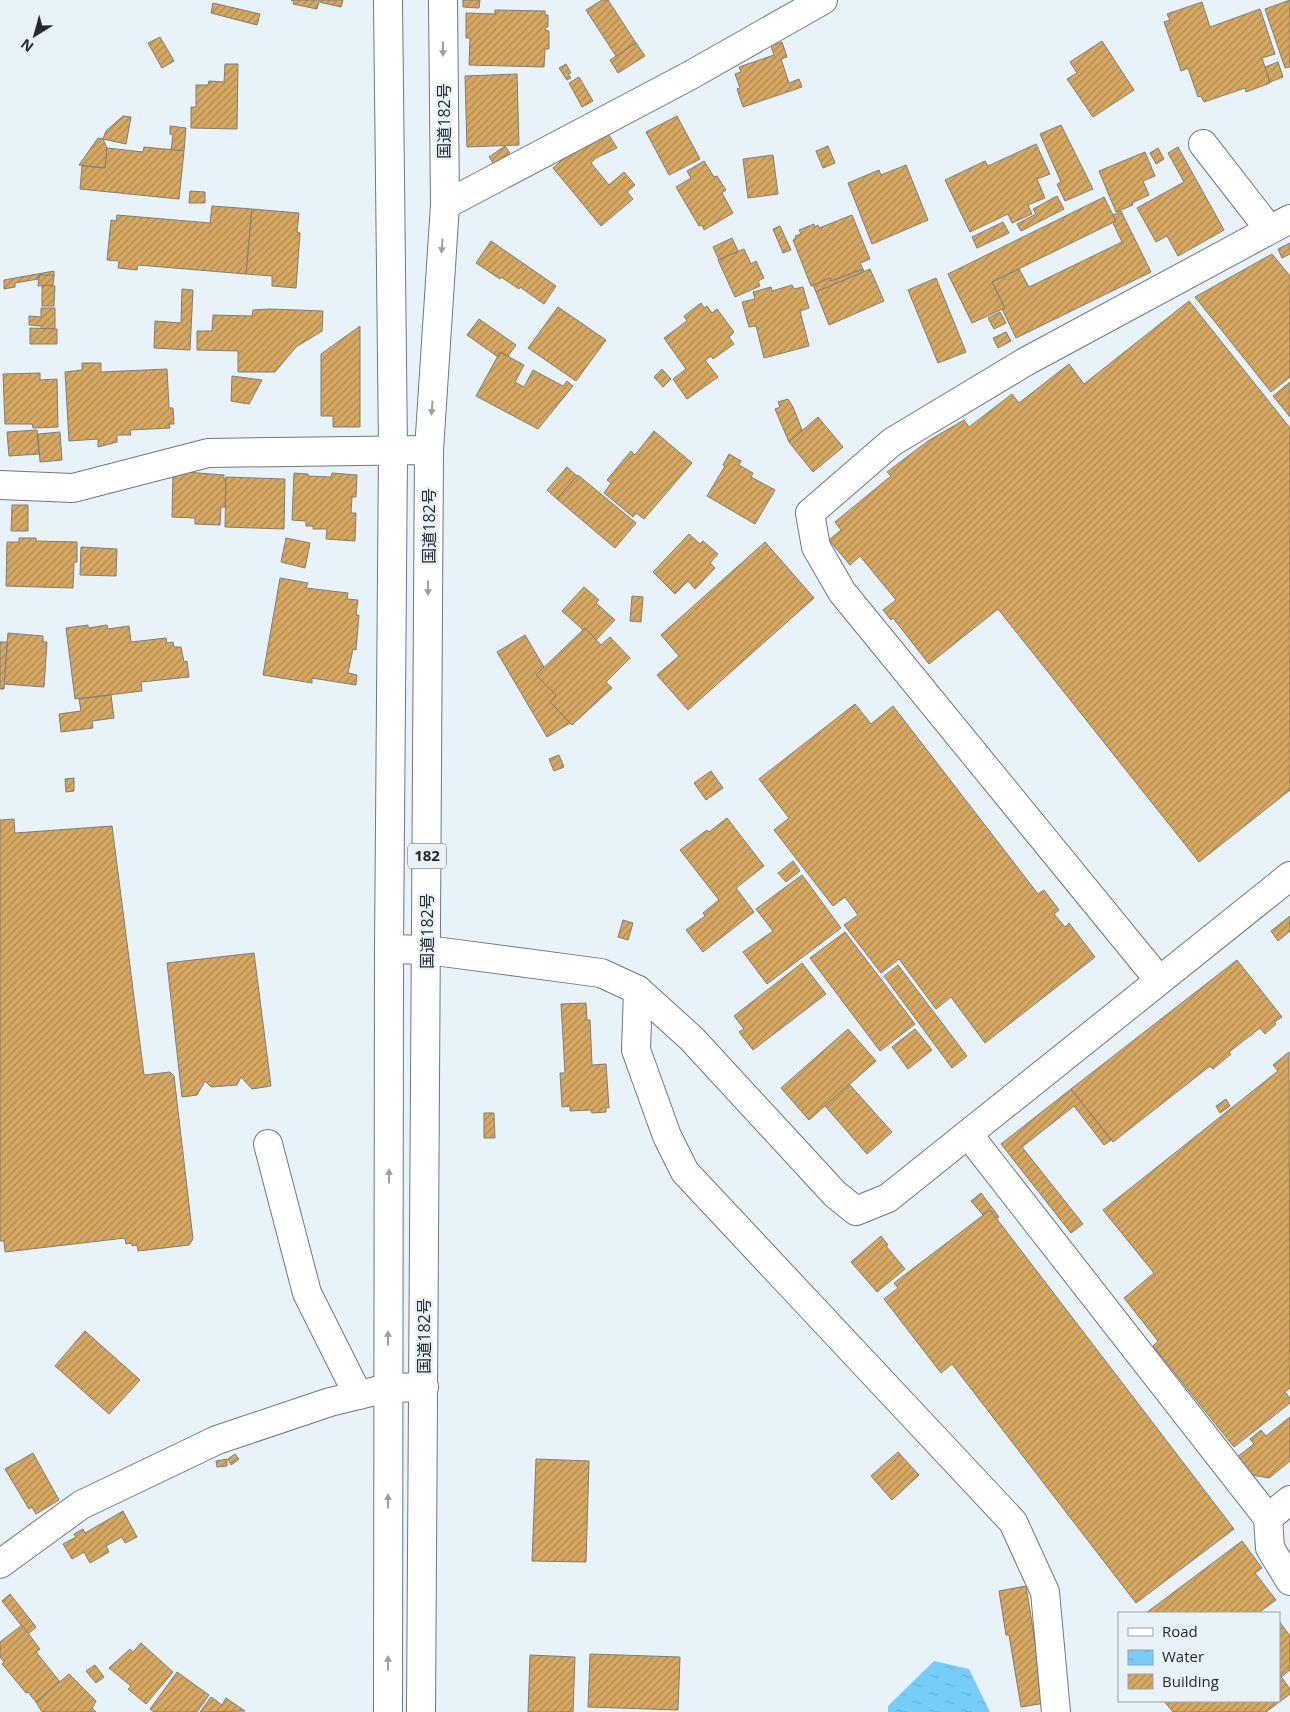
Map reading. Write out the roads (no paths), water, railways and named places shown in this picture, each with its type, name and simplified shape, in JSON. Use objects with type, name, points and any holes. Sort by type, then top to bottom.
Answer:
[{"type":"main road","name":"182","points":[[388,0],[393,450],[389,949],[388,1712]]},
{"type":"main road","name":"国道182号","points":[[421,1712],[429,450],[445,205],[443,0]]},
{"type":"main road","points":[[445,205],[689,76],[823,0]]},
{"type":"main road","points":[[1158,980],[842,592],[816,547],[810,514],[892,442],[1025,362],[1280,224],[1203,144]]},
{"type":"main road","points":[[0,485],[73,488],[208,452],[429,450]]},
{"type":"main road","points":[[389,949],[427,950],[601,973],[638,990],[692,1039],[835,1194],[856,1211],[888,1198],[1290,876]]},
{"type":"main road","points":[[638,990],[636,1050],[667,1136],[685,1172],[1013,1522],[1045,1592],[1056,1712]]},
{"type":"main road","points":[[968,1134],[1268,1518],[1270,1548],[1290,1580]]},
{"type":"main road","points":[[268,1144],[307,1293],[358,1395]]},
{"type":"main road","points":[[0,1564],[81,1505],[217,1440],[330,1402],[388,1388],[424,1387]]},
{"type":"main road","points":[[1268,1518],[1290,1500]]},
{"type":"water","points":[[934,1661],[969,1669],[990,1712],[888,1712],[888,1706]]}]
